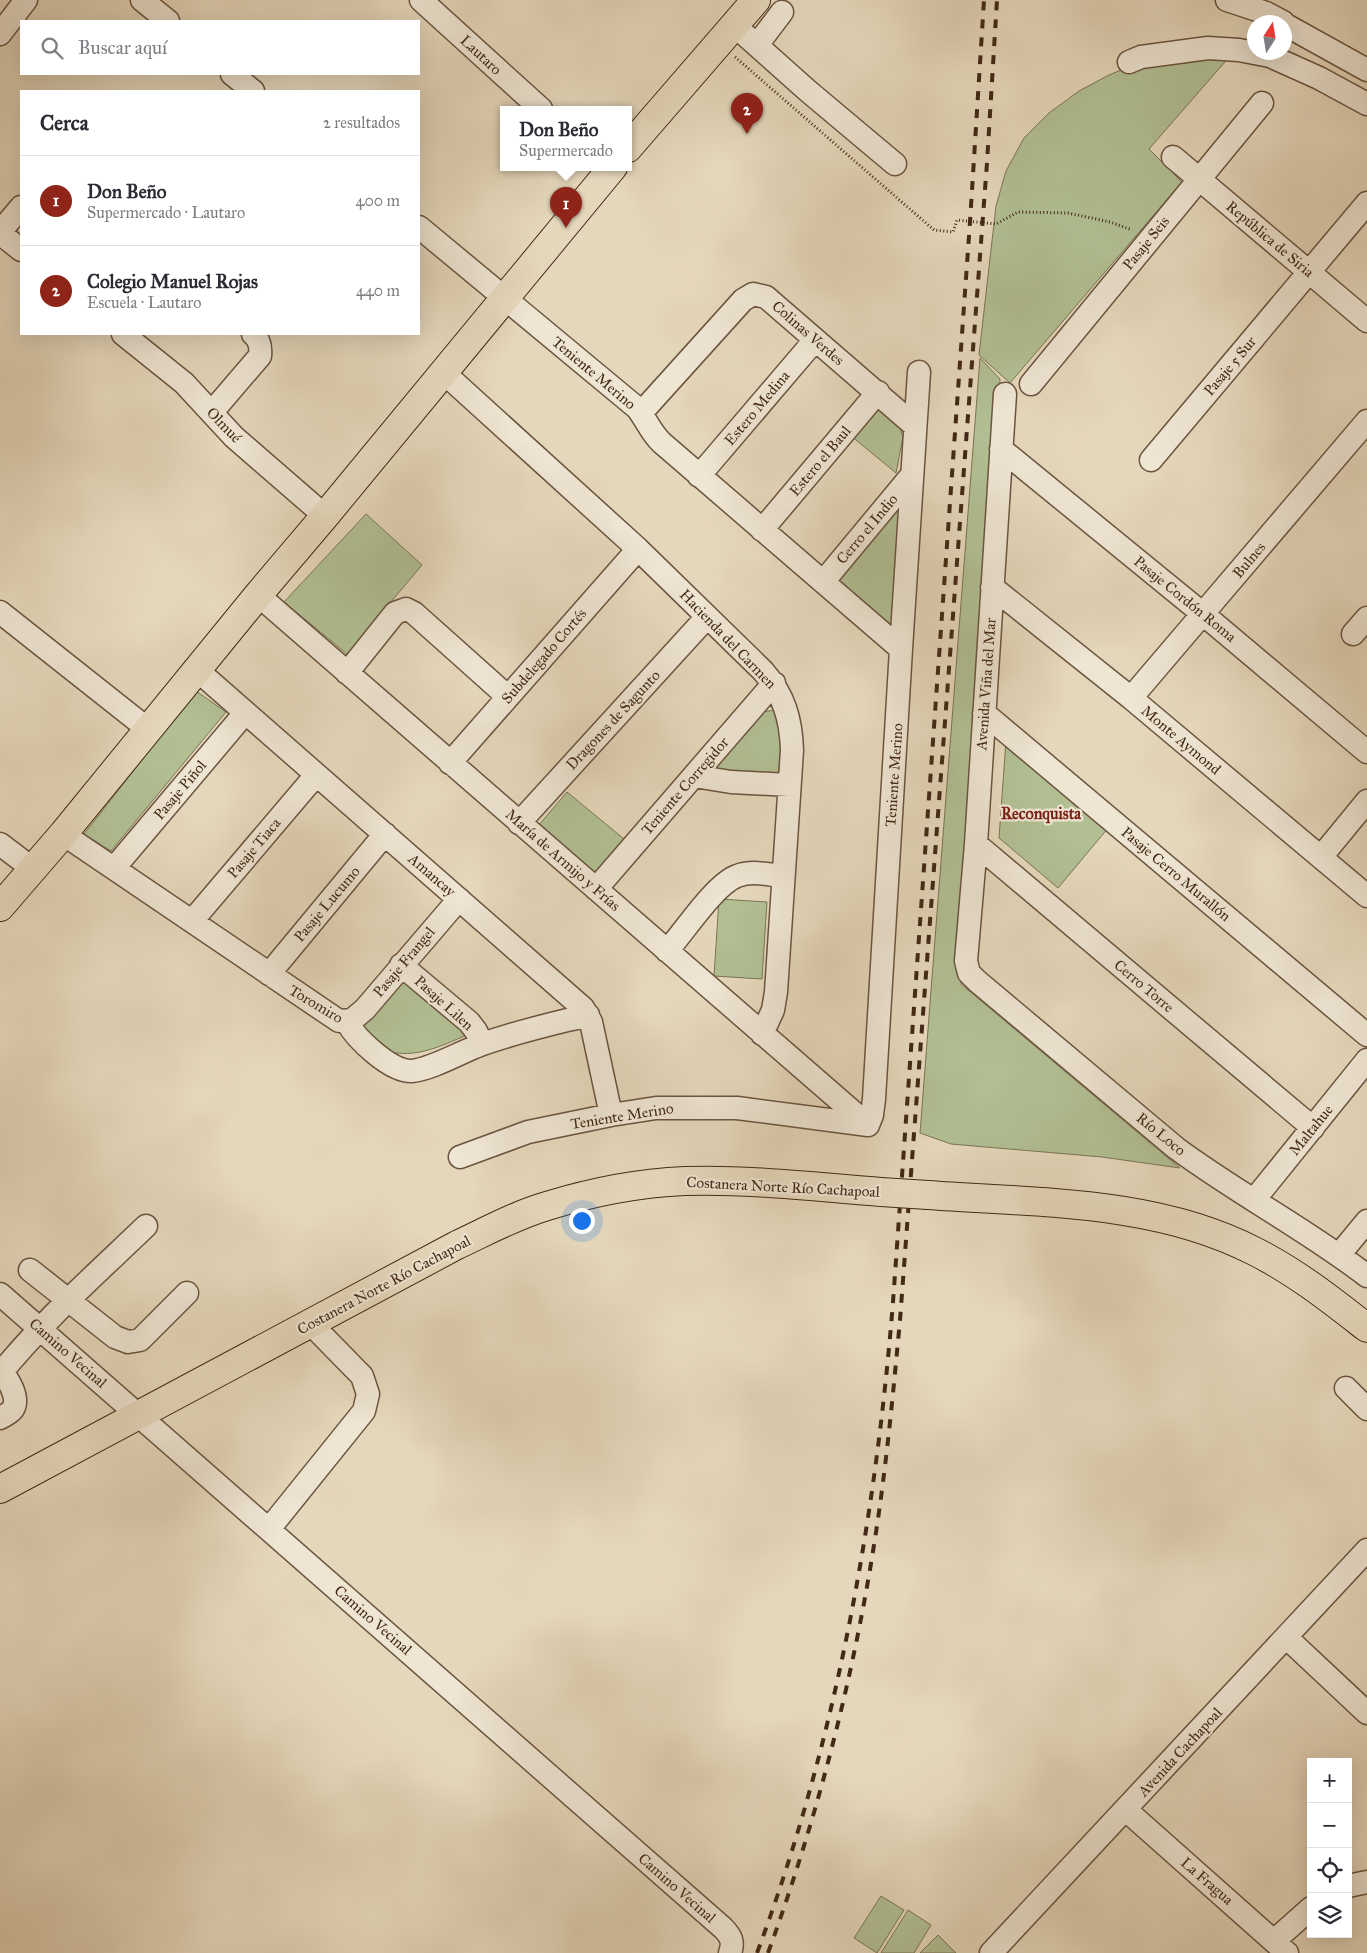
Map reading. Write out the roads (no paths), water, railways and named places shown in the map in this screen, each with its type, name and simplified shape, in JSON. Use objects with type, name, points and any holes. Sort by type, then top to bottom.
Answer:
[{"type":"main road","points":[[632,143],[756,0]]},
{"type":"main road","points":[[0,908],[149,730],[606,171]]},
{"type":"main road","name":"Costanera Norte Río Cachapoal","points":[[0,1489],[518,1216],[576,1197],[631,1186],[684,1181],[736,1182],[1086,1206],[1153,1216],[1188,1225],[1229,1240],[1276,1262],[1320,1291],[1367,1328]]},
{"type":"street","points":[[0,34],[26,0]]},
{"type":"street","points":[[142,0],[167,20]]},
{"type":"street","name":"Lautaro","points":[[422,0],[538,106]]},
{"type":"street","points":[[1227,0],[1274,15]]},
{"type":"street","points":[[757,45],[782,12]]},
{"type":"street","points":[[1292,26],[1367,70]]},
{"type":"street","points":[[727,34],[757,45],[895,164]]},
{"type":"street","points":[[1129,62],[1141,57],[1208,48],[1239,50],[1270,56],[1320,78],[1367,104]]},
{"type":"street","points":[[233,75],[253,90]]},
{"type":"street","name":"Pasaje Seis","points":[[1031,384],[1262,103]]},
{"type":"street","name":"República de Siria","points":[[1173,157],[1367,321]]},
{"type":"street","name":"Pasaje 5 Sur","points":[[1151,460],[1367,203]]},
{"type":"street","points":[[20,208],[0,232],[20,249]]},
{"type":"street","name":"Teniente Merino","points":[[420,228],[641,414],[654,436],[901,649],[874,1099],[872,1115],[868,1125],[720,1107],[656,1108],[528,1132],[460,1157]]},
{"type":"street","name":"Colinas Verdes","points":[[641,414],[744,300],[753,294],[766,297],[915,426]]},
{"type":"street","name":"Olmué","points":[[124,335],[184,383],[246,448],[325,516]]},
{"type":"street","points":[[212,412],[260,356],[261,346],[254,335]]},
{"type":"street","name":"Estero Medina","points":[[699,476],[815,340]]},
{"type":"street","name":"Hacienda del Carmen","points":[[443,372],[638,549],[774,683],[784,702],[790,722],[792,750],[775,1001],[769,1021],[762,1034]]},
{"type":"street","points":[[901,649],[919,372]]},
{"type":"street","name":"Estero el Baul","points":[[762,530],[878,392]]},
{"type":"street","name":"Avenida Viña del Mar","points":[[969,973],[966,961],[976,844],[1005,394]]},
{"type":"street","name":"Bulnes","points":[[1132,698],[1367,422]]},
{"type":"street","name":"Pasaje Cordón Roma","points":[[1001,449],[1203,614],[1367,752]]},
{"type":"street","name":"Cerro el Indio","points":[[823,582],[911,476]]},
{"type":"street","name":"Subdelegado Cortés","points":[[450,763],[638,549]]},
{"type":"street","name":"Monte Aymond","points":[[992,587],[1132,698],[1367,896]]},
{"type":"street","name":"María de Armijo y Frías","points":[[258,595],[868,1125]]},
{"type":"street","points":[[347,673],[395,612],[406,610],[414,613],[508,697]]},
{"type":"street","points":[[0,612],[149,730]]},
{"type":"street","name":"Dragones de Sagunto","points":[[519,823],[707,617]]},
{"type":"street","name":"Amancay","points":[[197,670],[577,1002],[588,1015],[594,1032],[611,1115]]},
{"type":"street","name":"Teniente Corregidor","points":[[596,889],[774,683]]},
{"type":"street","name":"Pasaje Piñol","points":[[114,867],[245,713]]},
{"type":"street","name":"Pasaje Cerro Murallón","points":[[984,713],[1367,1035]]},
{"type":"street","name":"Pasaje Tiaca","points":[[192,921],[316,775]]},
{"type":"street","points":[[694,776],[731,782],[789,786]]},
{"type":"street","points":[[1321,858],[1367,801]]},
{"type":"street","name":"Toromiro","points":[[63,834],[114,867],[331,1017],[347,1022],[355,1036],[396,1068],[411,1071],[424,1068],[482,1044],[588,1015]]},
{"type":"street","name":"Pasaje Lucumo","points":[[269,974],[384,834]]},
{"type":"street","points":[[0,844],[33,869]]},
{"type":"street","name":"Cerro Torre","points":[[976,844],[1313,1128]]},
{"type":"street","points":[[668,951],[720,886],[737,876],[754,873],[783,876]]},
{"type":"street","name":"Pasaje Frangel","points":[[347,1022],[357,1017],[365,1009],[459,899]]},
{"type":"street","name":"Pasaje Lilen","points":[[401,966],[468,1022],[476,1031],[482,1044]]},
{"type":"street","name":"Río Loco","points":[[969,973],[976,981],[1176,1148],[1203,1168],[1339,1255],[1367,1276]]},
{"type":"street","name":"Maltahue","points":[[1254,1200],[1367,1060]]},
{"type":"street","points":[[1339,1255],[1367,1221]]},
{"type":"street","points":[[0,1418],[13,1409],[15,1401],[15,1396],[1,1372],[40,1329],[146,1226]]},
{"type":"street","points":[[30,1270],[115,1337],[128,1342],[140,1340],[187,1293]]},
{"type":"street","name":"Camino Vecinal","points":[[0,1294],[723,1928],[732,1937],[730,1953]]},
{"type":"street","points":[[269,1529],[364,1411],[368,1394],[362,1376],[311,1324]]},
{"type":"street","points":[[1346,1388],[1367,1409]]},
{"type":"street","name":"Avenida Cachapoal","points":[[991,1953],[1287,1638],[1367,1550]]},
{"type":"street","points":[[1287,1638],[1367,1713]]},
{"type":"street","name":"La Fragua","points":[[1126,1810],[1281,1947]]},
{"type":"street","points":[[1352,1885],[1367,1882]]},
{"type":"street","points":[[1281,1947],[1307,1913]]},
{"type":"railway","points":[[757,1953],[785,1874],[830,1714],[848,1633],[863,1551],[885,1385],[893,1302],[970,222],[984,0]]},
{"type":"railway","points":[[768,1953],[802,1853],[831,1752],[865,1597],[886,1461],[900,1320],[987,163],[997,0]]},
{"type":"place","name":"Colegio Manuel Rojas","points":[[747,134]]},
{"type":"place","name":"Don Beño","points":[[566,228]]},
{"type":"district","name":"Reconquista","points":[[1041,813]]}]
